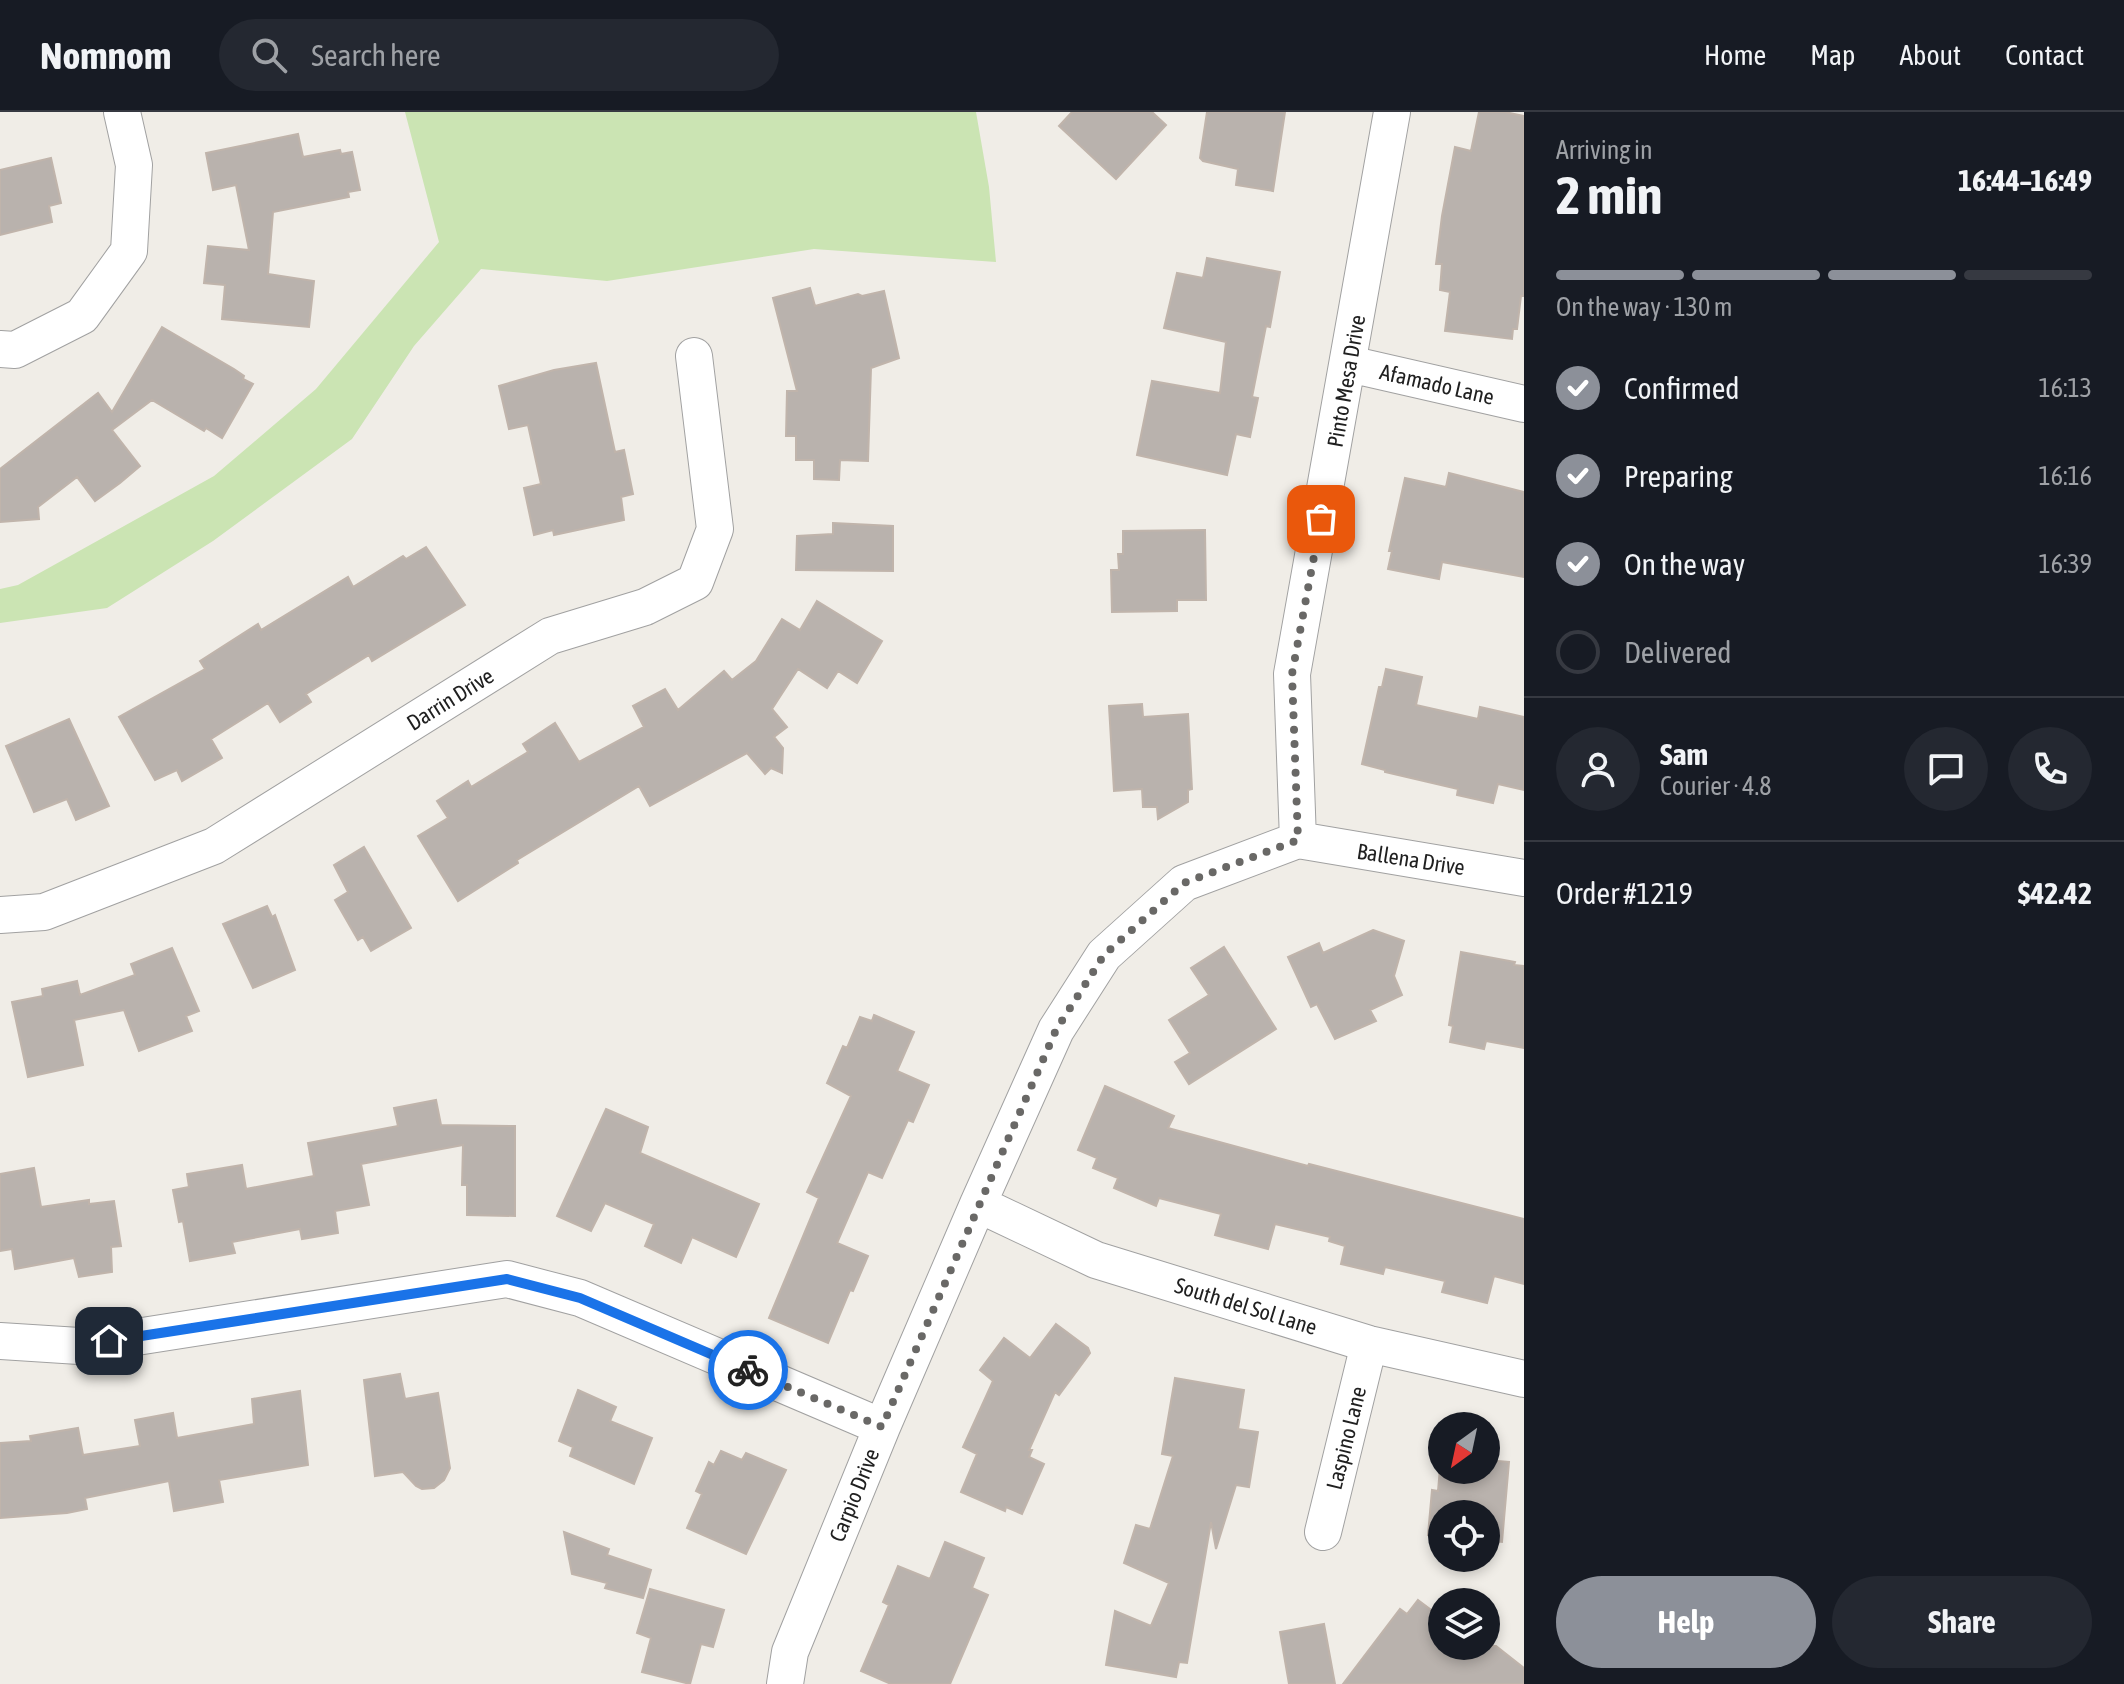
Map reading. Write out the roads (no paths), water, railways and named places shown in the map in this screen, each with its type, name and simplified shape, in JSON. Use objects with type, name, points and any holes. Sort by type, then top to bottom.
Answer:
[{"type":"street","points":[[0,349],[15,350],[82,316],[129,251],[134,165],[122,112]]},
{"type":"street","name":"Pinto Mesa Drive","points":[[1298,840],[1292,674],[1392,112]]},
{"type":"street","name":"Darrin Drive","points":[[0,915],[44,912],[214,846],[550,636],[645,607],[695,582],[715,529],[694,356]]},
{"type":"street","name":"Afamado Lane","points":[[1349,364],[1524,404]]},
{"type":"street","name":"Ballena Drive","points":[[1298,840],[1524,878]]},
{"type":"street","name":"Carpio Drive","points":[[785,1684],[790,1652],[882,1427],[1056,1030],[1104,955],[1184,883],[1298,840]]},
{"type":"street","name":"South del Sol Lane","points":[[978,1204],[1096,1260],[1369,1344],[1524,1379]]},
{"type":"street","points":[[0,1341],[79,1346],[507,1279],[580,1298],[882,1427]]},
{"type":"street","name":"Laspino Lane","points":[[1323,1532],[1369,1344]]}]
